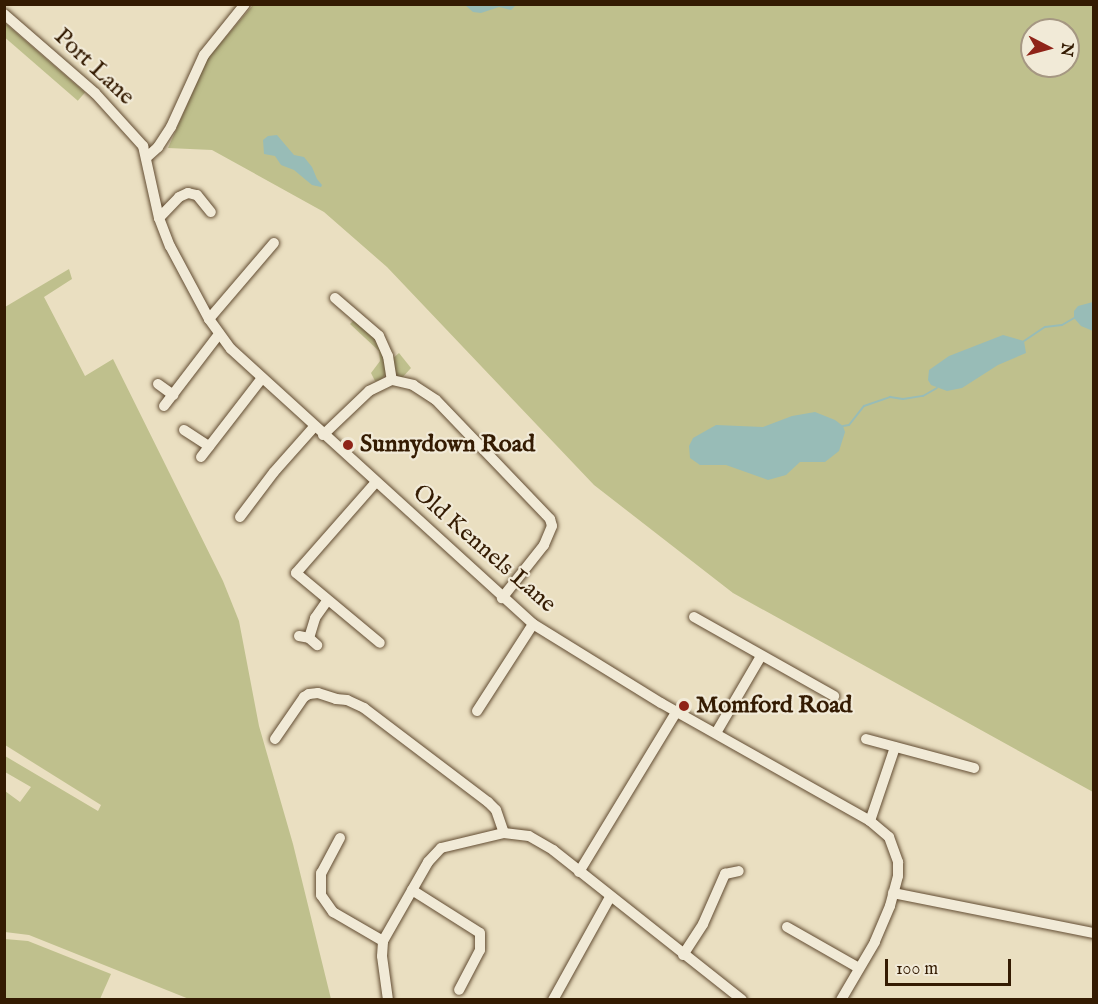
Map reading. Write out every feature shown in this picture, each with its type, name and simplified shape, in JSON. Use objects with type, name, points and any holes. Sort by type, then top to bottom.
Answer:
[{"type":"street","points":[[147,157],[158,147],[171,127],[204,55],[245,4]]},
{"type":"street","name":"Port Lane","points":[[4,14],[95,93],[143,146],[147,157]]},
{"type":"street","name":"Old Kennels Lane","points":[[147,157],[159,218],[177,262],[208,319],[231,349],[318,431],[533,624],[677,711],[870,821],[889,837],[897,853],[898,876],[885,921],[841,999]]},
{"type":"street","points":[[159,218],[179,197],[188,193],[197,195],[211,212]]},
{"type":"street","points":[[208,319],[274,243]]},
{"type":"street","points":[[334,297],[379,336],[388,356],[392,380]]},
{"type":"street","points":[[164,406],[219,334]]},
{"type":"street","points":[[201,457],[262,378]]},
{"type":"street","points":[[240,516],[274,472],[318,431],[369,391],[392,380],[413,385],[436,400],[550,519],[552,526],[544,546],[502,598]]},
{"type":"street","points":[[158,384],[173,395]]},
{"type":"street","points":[[184,430],[209,446]]},
{"type":"street","points":[[376,482],[296,573],[380,643]]},
{"type":"street","points":[[308,640],[315,618],[327,600]]},
{"type":"street","points":[[694,617],[834,696]]},
{"type":"street","points":[[477,711],[533,624]]},
{"type":"street","points":[[716,733],[761,656]]},
{"type":"street","points":[[275,739],[304,697],[309,694],[318,693],[347,700],[364,708],[488,802],[496,810],[504,833]]},
{"type":"street","points":[[579,872],[677,711]]},
{"type":"street","points":[[866,739],[974,768]]},
{"type":"street","points":[[870,821],[895,747]]},
{"type":"street","points":[[388,999],[382,956],[383,941],[428,862],[441,848],[504,833],[518,833],[539,841],[742,999]]},
{"type":"street","points":[[340,838],[321,873],[321,895],[333,912],[383,941]]},
{"type":"street","points":[[719,862],[725,874]]},
{"type":"street","points":[[725,874],[739,871]]},
{"type":"street","points":[[683,955],[703,924],[725,874]]},
{"type":"street","points":[[412,890],[480,933],[480,950],[459,990]]},
{"type":"street","points":[[893,893],[1094,933]]},
{"type":"street","points":[[553,999],[610,897]]},
{"type":"street","points":[[787,927],[859,968]]},
{"type":"green space","points":[[253,5],[1093,5],[1093,792],[733,593],[594,485],[387,267],[324,212],[212,150],[168,148],[208,58]]},
{"type":"green space","points":[[5,23],[85,93],[78,101],[4,37]]},
{"type":"green space","points":[[69,269],[72,279],[44,297],[85,376],[113,359],[223,581],[239,621],[259,726],[293,844],[331,999],[189,999],[29,935],[5,932],[5,791],[20,802],[31,787],[5,772],[5,756],[98,811],[101,805],[5,745],[5,307]]},
{"type":"green space","points":[[354,320],[367,328],[382,349],[387,372],[381,380],[375,381],[371,373],[380,361],[379,351],[350,324]]},
{"type":"green space","points":[[399,353],[411,368],[401,379],[396,375],[392,359]]},
{"type":"green space","points":[[5,939],[28,941],[111,974],[100,999],[5,999]]},
{"type":"water","points":[[465,5],[516,5],[511,10],[499,7],[481,13],[473,12]]},
{"type":"water","points":[[277,135],[294,155],[304,157],[312,167],[321,187],[312,185],[294,170],[281,165],[275,156],[264,154],[263,140],[268,136]]},
{"type":"water","points":[[1094,302],[1093,331],[1081,326],[1074,318],[1074,311],[1078,306]]},
{"type":"water","points":[[1003,335],[1024,341],[1026,353],[998,365],[962,388],[947,391],[931,385],[928,380],[929,370],[949,356]]},
{"type":"water","points":[[815,412],[835,420],[843,426],[845,432],[839,451],[825,462],[800,462],[786,475],[768,480],[726,465],[700,465],[690,458],[689,446],[693,438],[716,425],[763,427],[792,416]]},
{"type":"waterway","points":[[1024,341],[1045,327],[1062,325],[1074,318]]},
{"type":"waterway","points":[[843,426],[849,425],[864,406],[890,397],[903,399],[923,396],[937,388]]},
{"type":"place","name":"Sunnydown Road","points":[[348,445]]},
{"type":"place","name":"Momford Road","points":[[684,706]]}]
